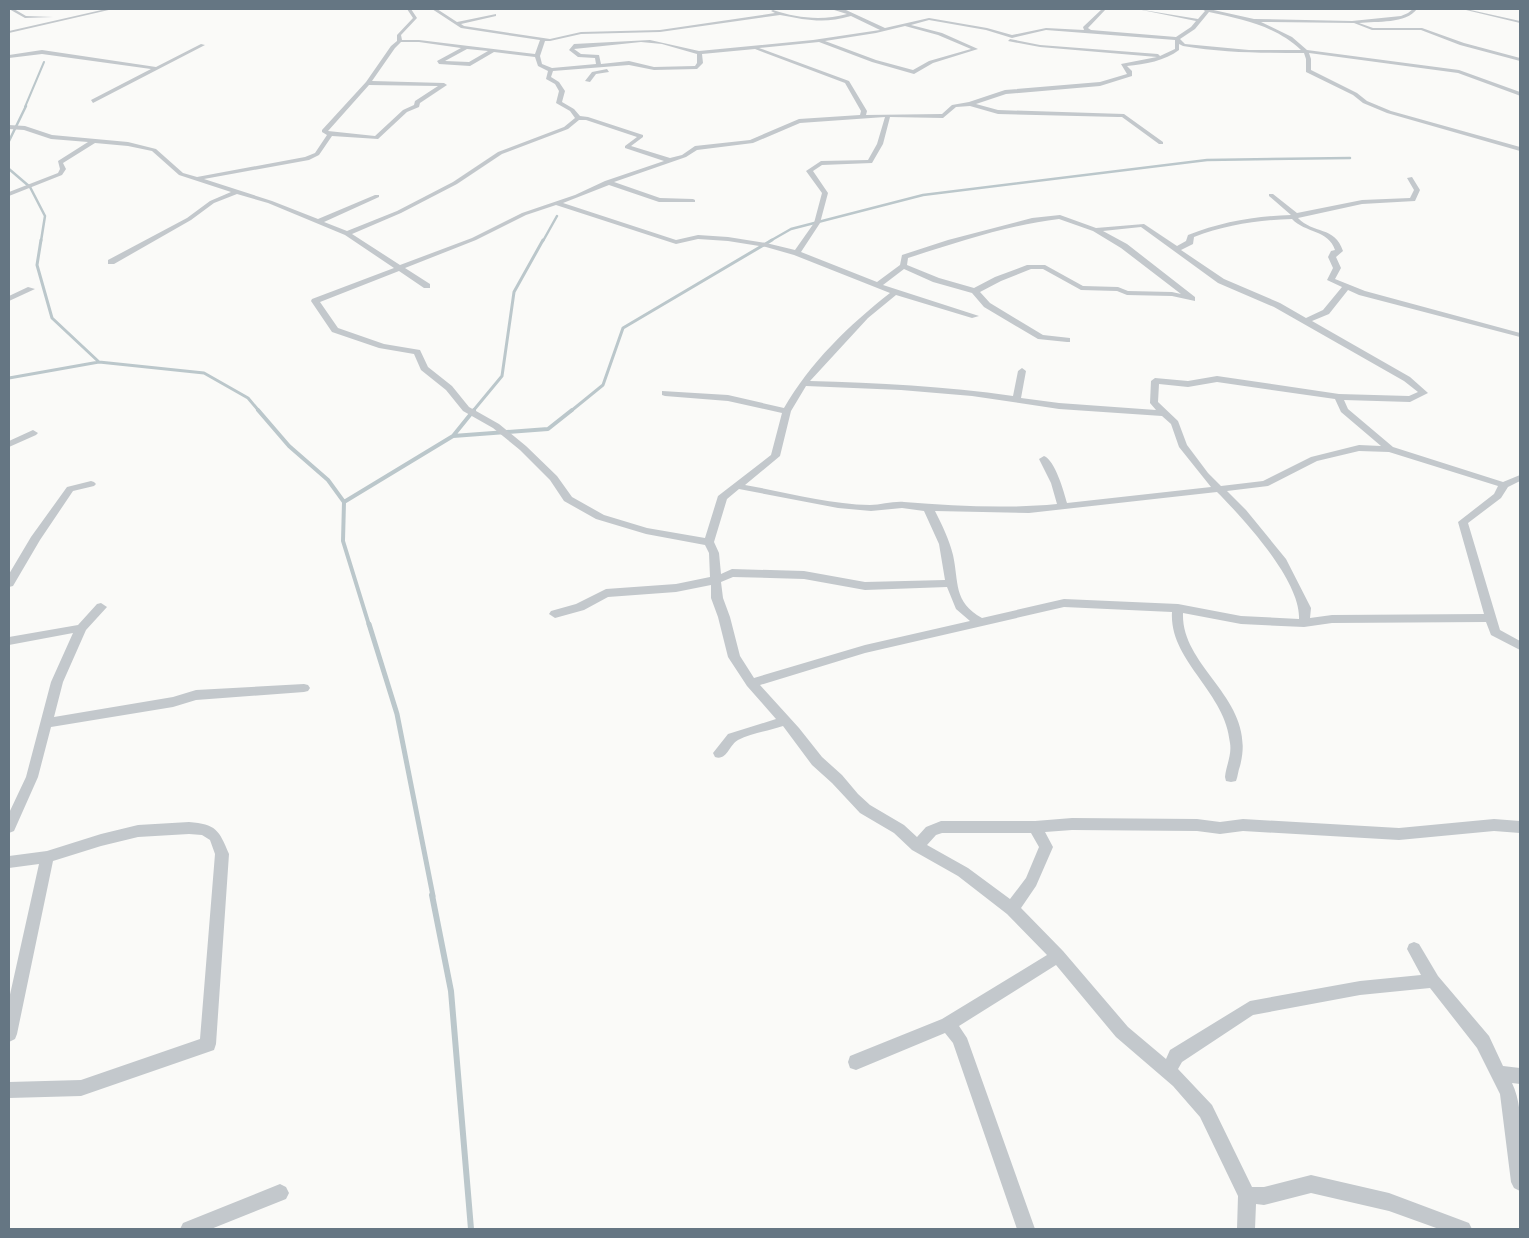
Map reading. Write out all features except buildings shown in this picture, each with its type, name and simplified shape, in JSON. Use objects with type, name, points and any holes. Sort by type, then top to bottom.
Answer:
[{"type":"street","points":[[11,9],[25,17],[63,19]]},
{"type":"street","points":[[74,17],[80,14],[77,9]]},
{"type":"street","points":[[9,32],[111,9]]},
{"type":"street","points":[[400,42],[399,35],[415,18],[409,9]]},
{"type":"street","points":[[434,9],[463,27],[571,42],[575,46]]},
{"type":"street","points":[[706,9],[716,12]]},
{"type":"street","points":[[769,9],[780,14]]},
{"type":"street","points":[[833,9],[844,11],[849,15],[883,29]]},
{"type":"street","points":[[844,11],[850,9]]},
{"type":"street","points":[[1089,31],[1085,28],[1104,9]]},
{"type":"street","points":[[1139,9],[1198,20]]},
{"type":"street","points":[[1468,9],[1520,22]]},
{"type":"street","points":[[1177,40],[1192,28],[1206,10],[1254,20],[1352,22],[1402,17],[1413,11]]},
{"type":"street","points":[[1400,11],[1413,11]]},
{"type":"street","points":[[699,53],[700,62],[697,67],[675,69],[636,66],[629,63],[598,64],[552,70],[540,65],[537,56],[546,40],[573,34],[660,30],[780,14],[814,20],[831,20],[849,15]]},
{"type":"street","points":[[457,23],[494,15]]},
{"type":"street","points":[[598,64],[597,56],[580,56],[571,49],[575,46],[649,41],[681,47],[686,52],[699,53],[819,40],[905,25],[925,19],[987,29],[1008,36],[1023,36],[1046,29],[1089,31],[1177,40],[1183,45],[1230,51],[1306,51],[1459,72],[1520,94]]},
{"type":"street","points":[[1254,20],[1286,37],[1306,51],[1310,62],[1308,71],[1355,94],[1371,105],[1520,149]]},
{"type":"street","points":[[1352,22],[1372,29],[1422,29],[1473,47],[1520,59]]},
{"type":"street","points":[[819,40],[874,61],[914,72],[931,62],[976,49],[948,37],[905,25]]},
{"type":"street","points":[[470,34],[475,29]]},
{"type":"street","points":[[1008,36],[1011,40],[1040,46],[1169,56]]},
{"type":"street","points":[[450,44],[461,38]]},
{"type":"street","points":[[1123,65],[1142,63],[1169,56],[1177,50],[1177,40]]},
{"type":"street","points":[[368,83],[444,85],[417,102],[417,106],[405,111],[376,138],[330,134],[324,131],[368,83],[391,50],[400,42],[450,44],[537,56]]},
{"type":"street","points":[[93,101],[204,44]]},
{"type":"street","points":[[466,47],[439,62],[470,64],[492,50]]},
{"type":"street","points":[[756,48],[847,82],[855,95],[857,104],[864,111],[862,118]]},
{"type":"street","points":[[9,57],[42,52],[154,68]]},
{"type":"street","points":[[588,81],[594,73],[631,68],[629,63]]},
{"type":"street","points":[[594,73],[590,70],[598,64]]},
{"type":"street","points":[[709,542],[646,531],[600,517],[568,499],[554,478],[512,440],[496,426],[466,409],[449,388],[424,368],[417,352],[382,346],[335,330],[316,301],[474,239],[524,214],[607,182],[684,156],[695,148],[751,142],[799,121],[888,115],[943,116],[954,106],[970,104],[1005,92],[1083,86],[1130,75],[1123,65]]},
{"type":"street","points":[[1116,79],[1123,65]]},
{"type":"street","points":[[552,70],[548,78],[557,83],[562,91],[559,103],[572,110],[578,118]]},
{"type":"street","points":[[970,104],[998,112],[1124,116],[1161,143]]},
{"type":"street","points":[[797,253],[817,222],[825,192],[809,171],[820,162],[870,162],[880,144],[888,115]]},
{"type":"street","points":[[347,234],[399,212],[455,183],[500,153],[566,128],[578,118],[586,118],[641,136],[627,147],[669,160]]},
{"type":"street","points":[[9,127],[25,128],[51,136],[128,144],[154,150],[173,168],[195,178],[238,191],[347,234],[427,286]]},
{"type":"street","points":[[195,178],[307,159],[317,154],[330,134]]},
{"type":"street","points":[[10,192],[60,174],[63,169],[60,162],[94,141]]},
{"type":"street","points":[[1174,250],[1190,242],[1190,236],[1209,228],[1271,217],[1294,217],[1362,202],[1413,200],[1417,190],[1410,178]]},
{"type":"street","points":[[607,182],[659,200],[693,201]]},
{"type":"street","points":[[111,262],[189,219],[212,202],[238,191]]},
{"type":"street","points":[[1271,195],[1294,213],[1294,217],[1302,225],[1330,236],[1338,244],[1339,250],[1332,257],[1337,268],[1331,280],[1346,287],[1520,336]]},
{"type":"street","points":[[318,222],[377,196]]},
{"type":"street","points":[[556,203],[676,242],[698,237],[764,244],[797,253],[895,292],[975,316]]},
{"type":"street","points":[[878,285],[903,266],[905,258],[952,242],[1032,220],[1060,217],[1095,230],[1124,246],[1192,299],[1172,294],[1127,293],[1118,289],[1081,288],[1045,267],[1030,267],[998,279],[975,291]]},
{"type":"street","points":[[1095,230],[1142,225],[1174,250],[1205,268],[1221,281],[1277,305],[1407,379],[1424,393],[1410,398],[1339,397],[1217,379],[1188,384],[1155,381],[1154,404],[1174,423],[1182,445],[1219,490],[1242,512],[1282,561],[1305,608],[1304,623]]},
{"type":"street","points":[[903,266],[936,280],[975,291],[987,305],[1041,336],[1067,340]]},
{"type":"street","points":[[1306,321],[1326,312],[1346,287]]},
{"type":"street","points":[[9,299],[31,290]]},
{"type":"street","points":[[895,292],[865,316],[804,383],[787,411],[775,456],[722,498],[709,542],[714,553],[716,598],[724,617],[734,657],[751,683],[795,731],[817,761],[865,810],[899,829],[917,846],[963,872],[1012,910],[1058,956],[1122,1032],[1168,1071],[1206,1111],[1247,1195],[1246,1229]]},
{"type":"street","points":[[1017,398],[1022,371]]},
{"type":"street","points":[[804,383],[910,388],[1017,398],[1059,406],[1164,412]]},
{"type":"street","points":[[665,393],[728,398],[787,411]]},
{"type":"street","points":[[1339,397],[1344,410],[1390,449]]},
{"type":"street","points":[[9,444],[33,433]]},
{"type":"street","points":[[737,486],[838,505],[871,508],[902,505],[928,508],[1029,510],[1265,484],[1314,460],[1359,448],[1390,449],[1504,485]]},
{"type":"street","points":[[1044,460],[1056,483],[1063,506]]},
{"type":"street","points":[[1520,478],[1504,485],[1498,496],[1463,522],[1495,632],[1520,646]]},
{"type":"street","points":[[9,583],[35,538],[70,489],[91,484]]},
{"type":"street","points":[[928,508],[942,531],[949,555],[951,583],[959,606],[965,614],[979,621]]},
{"type":"street","points":[[555,614],[580,607],[606,594],[676,588],[715,580],[732,573],[804,575],[864,586],[951,583]]},
{"type":"street","points":[[751,683],[865,649],[979,621],[1064,603],[1178,608],[1241,620],[1304,623],[1332,619],[1491,618]]},
{"type":"street","points":[[9,827],[32,777],[57,682],[81,628],[101,607]]},
{"type":"street","points":[[1178,608],[1175,621],[1189,652],[1226,708],[1234,731],[1237,752],[1232,763],[1231,777]]},
{"type":"street","points":[[9,641],[81,628]]},
{"type":"street","points":[[46,723],[173,702],[196,695],[304,688]]},
{"type":"street","points":[[719,753],[732,737],[785,721]]},
{"type":"street","points":[[917,846],[930,832],[941,826],[1035,827],[1072,824],[1197,825],[1220,828],[1243,825],[1332,828],[1368,834],[1494,826],[1520,827]]},
{"type":"street","points":[[1012,910],[1031,882],[1046,848],[1035,827]]},
{"type":"street","points":[[9,862],[47,857],[101,840],[138,831],[205,829],[215,836],[222,854],[212,1014],[208,1044],[81,1088],[9,1090]]},
{"type":"street","points":[[9,1034],[47,857]]},
{"type":"street","points":[[1414,949],[1433,981],[1483,1042],[1508,1093],[1520,1182]]},
{"type":"street","points":[[856,1062],[948,1024],[1058,956]]},
{"type":"street","points":[[1168,1071],[1176,1056],[1250,1008],[1360,988],[1433,981]]},
{"type":"street","points":[[948,1024],[959,1038],[1026,1229]]},
{"type":"street","points":[[1499,1074],[1520,1076]]},
{"type":"street","points":[[1247,1195],[1264,1196],[1311,1184],[1389,1202],[1463,1229]]},
{"type":"street","points":[[189,1229],[280,1193]]},
{"type":"waterway","points":[[25,107],[44,62]]},
{"type":"waterway","points":[[9,141],[26,106]]},
{"type":"waterway","points":[[770,241],[791,229],[923,195],[1207,160],[1350,158]]},
{"type":"waterway","points":[[9,169],[30,187],[45,216],[41,241]]},
{"type":"waterway","points":[[543,241],[557,216]]},
{"type":"waterway","points":[[41,240],[37,265],[52,318],[99,362]]},
{"type":"waterway","points":[[473,411],[502,376],[514,292],[543,240]]},
{"type":"waterway","points":[[571,411],[603,385],[623,328],[772,240]]},
{"type":"waterway","points":[[9,378],[99,362]]},
{"type":"waterway","points":[[99,362],[204,373],[248,398],[259,411]]},
{"type":"waterway","points":[[258,410],[289,446],[328,480],[344,502]]},
{"type":"waterway","points":[[453,436],[474,410]]},
{"type":"waterway","points":[[453,436],[548,429],[572,410]]},
{"type":"waterway","points":[[344,502],[453,436]]},
{"type":"waterway","points":[[344,502],[343,541],[369,625]]},
{"type":"waterway","points":[[369,624],[397,714],[433,896]]},
{"type":"waterway","points":[[432,895],[451,991],[471,1229]]}]
